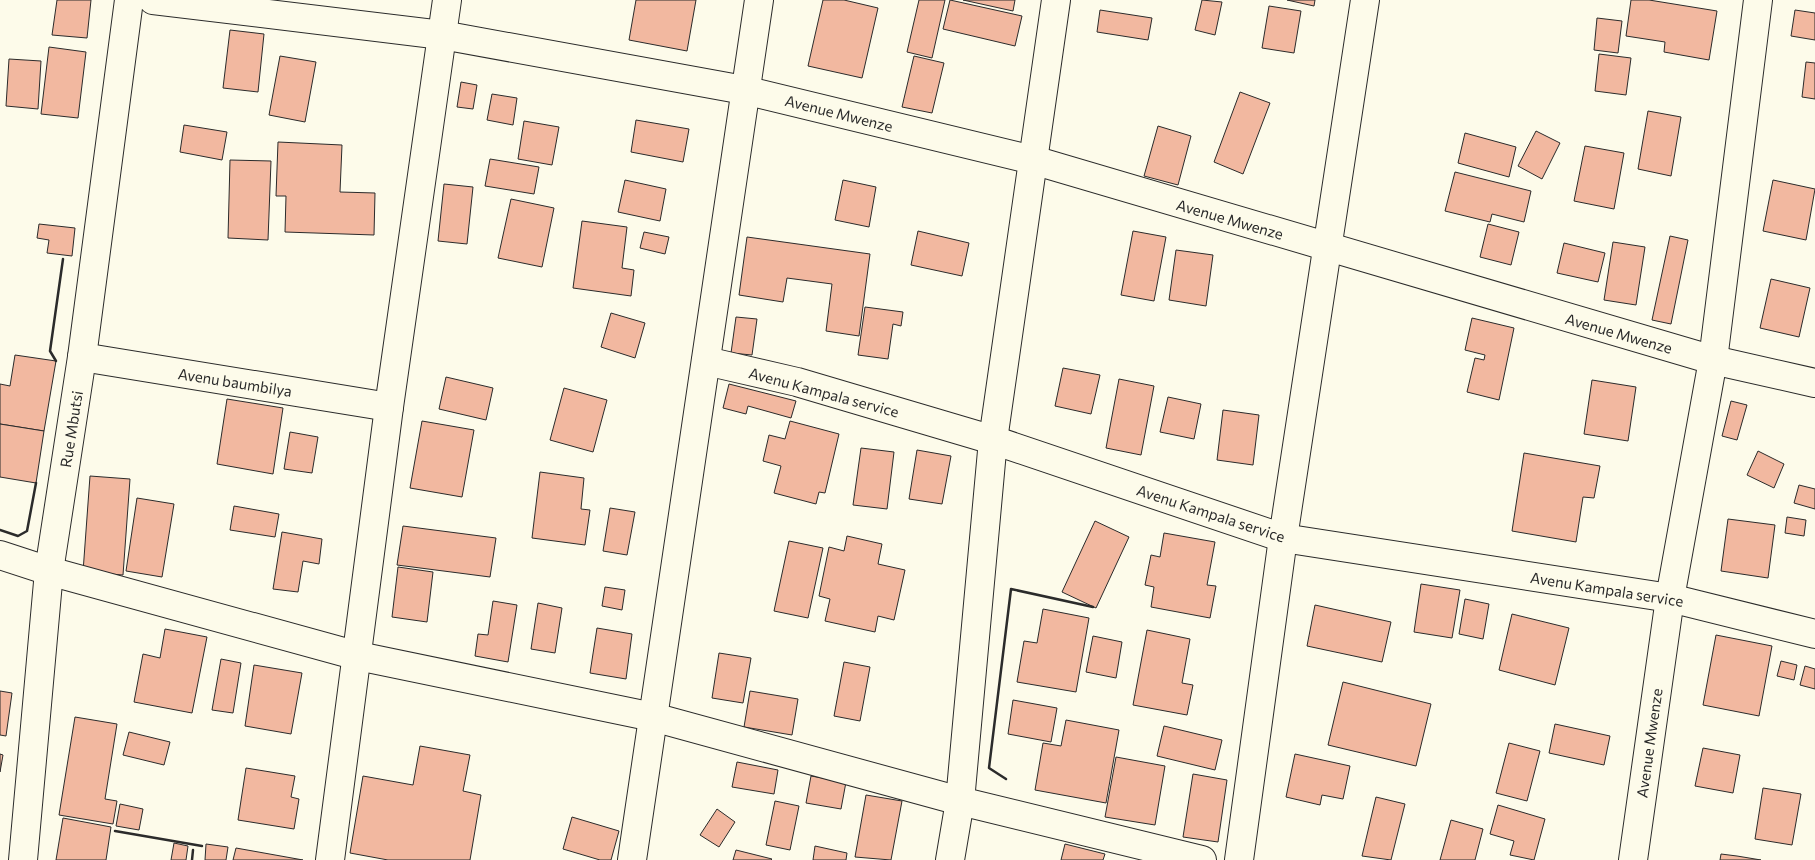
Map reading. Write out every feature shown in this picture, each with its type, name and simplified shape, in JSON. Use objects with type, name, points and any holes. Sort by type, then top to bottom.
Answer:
[{"type":"street","name":"Rue Mbutsi","points":[[23,860],[49,572],[82,357],[129,0]]},
{"type":"street","name":"Avenue Mwenze","points":[[153,0],[442,35],[744,90],[1033,160],[1713,360]]},
{"type":"street","points":[[330,860],[389,407],[447,0]]},
{"type":"street","points":[[632,860],[758,0]]},
{"type":"street","points":[[950,860],[960,801],[992,440],[1056,0]]},
{"type":"street","points":[[1239,860],[1283,538],[1329,248],[1365,0]]},
{"type":"street","name":"Avenue Mwenze","points":[[1633,860],[1670,598],[1713,360],[1758,0]]},
{"type":"street","name":"Avenu baumbilya","points":[[82,357],[389,407]]},
{"type":"street","points":[[1713,360],[1815,383]]},
{"type":"street","name":"Avenu Kampala service","points":[[706,361],[797,382],[992,440],[1283,538],[1670,598],[1815,634]]},
{"type":"street","points":[[0,555],[49,572],[358,656],[653,717],[960,801],[1202,860]]},
{"type":"building","points":[[57,0],[91,0],[87,38],[52,35]]},
{"type":"building","points":[[636,0],[696,0],[687,51],[629,40]]},
{"type":"building","points":[[823,0],[844,0],[878,8],[862,78],[808,66]]},
{"type":"building","points":[[919,0],[945,0],[932,58],[907,52]]},
{"type":"building","points":[[950,0],[1022,16],[1015,46],[943,29]]},
{"type":"building","points":[[963,0],[1015,0],[1013,11]]},
{"type":"building","points":[[1202,0],[1222,2],[1215,35],[1195,30]]},
{"type":"building","points":[[1287,0],[1315,0],[1314,6]]},
{"type":"building","points":[[1631,0],[1649,0],[1717,11],[1709,60],[1664,52],[1665,42],[1626,36]]},
{"type":"building","points":[[1269,6],[1301,11],[1294,53],[1262,48]]},
{"type":"building","points":[[1100,10],[1152,18],[1148,40],[1097,32]]},
{"type":"building","points":[[1795,10],[1815,13],[1815,40],[1791,36]]},
{"type":"building","points":[[1597,18],[1622,21],[1618,53],[1594,50]]},
{"type":"building","points":[[230,30],[264,34],[258,92],[223,88]]},
{"type":"building","points":[[49,47],[86,52],[78,118],[41,114]]},
{"type":"building","points":[[1599,54],[1631,58],[1626,95],[1595,91]]},
{"type":"building","points":[[280,56],[316,62],[305,122],[269,115]]},
{"type":"building","points":[[914,56],[944,63],[932,113],[902,107]]},
{"type":"building","points":[[9,59],[41,61],[38,109],[6,106]]},
{"type":"building","points":[[1806,62],[1815,63],[1815,99],[1802,97]]},
{"type":"building","points":[[461,82],[477,85],[473,109],[457,107]]},
{"type":"building","points":[[1240,92],[1270,103],[1243,174],[1214,162]]},
{"type":"building","points":[[492,94],[517,98],[513,125],[487,120]]},
{"type":"building","points":[[1648,111],[1681,117],[1671,176],[1638,169]]},
{"type":"building","points":[[636,120],[689,129],[683,162],[631,152]]},
{"type":"building","points":[[524,121],[559,127],[552,165],[518,159]]},
{"type":"building","points":[[184,125],[227,132],[222,160],[180,152]]},
{"type":"building","points":[[1158,126],[1191,136],[1178,185],[1144,176]]},
{"type":"building","points":[[1536,131],[1560,143],[1542,179],[1518,166]]},
{"type":"building","points":[[1465,133],[1516,147],[1509,177],[1458,163]]},
{"type":"building","points":[[278,142],[342,145],[340,192],[375,193],[374,235],[285,232],[286,196],[276,196]]},
{"type":"building","points":[[1585,146],[1624,153],[1614,209],[1574,201]]},
{"type":"building","points":[[490,159],[539,167],[534,194],[485,186]]},
{"type":"building","points":[[230,160],[271,161],[268,240],[228,238]]},
{"type":"building","points":[[1455,172],[1531,191],[1524,222],[1492,214],[1490,222],[1445,211]]},
{"type":"building","points":[[625,180],[666,189],[660,221],[618,212]]},
{"type":"building","points":[[843,180],[876,187],[869,227],[835,220]]},
{"type":"building","points":[[1773,180],[1815,189],[1806,240],[1763,231]]},
{"type":"building","points":[[444,184],[473,187],[467,244],[438,241]]},
{"type":"building","points":[[511,199],[554,208],[542,267],[498,258]]},
{"type":"building","points":[[582,221],[627,227],[622,268],[634,270],[631,296],[573,288]]},
{"type":"building","points":[[39,224],[75,228],[72,256],[47,253],[49,240],[37,238]]},
{"type":"building","points":[[1488,224],[1519,232],[1511,265],[1480,257]]},
{"type":"building","points":[[918,231],[969,243],[962,276],[911,265]]},
{"type":"building","points":[[1133,231],[1166,237],[1154,301],[1121,295]]},
{"type":"building","points":[[644,232],[669,237],[665,254],[640,248]]},
{"type":"building","points":[[1670,236],[1688,240],[1671,324],[1652,320]]},
{"type":"building","points":[[747,237],[870,254],[859,336],[826,331],[832,284],[787,278],[783,302],[739,295]]},
{"type":"building","points":[[1613,242],[1645,247],[1636,305],[1604,300]]},
{"type":"building","points":[[1564,243],[1605,253],[1598,282],[1557,273]]},
{"type":"building","points":[[1176,250],[1213,255],[1206,306],[1169,300]]},
{"type":"building","points":[[1771,279],[1810,288],[1799,337],[1760,328]]},
{"type":"building","points":[[865,307],[903,312],[901,326],[893,324],[888,359],[858,355]]},
{"type":"building","points":[[611,313],[645,323],[635,358],[601,347]]},
{"type":"building","points":[[736,317],[757,319],[752,355],[731,353]]},
{"type":"building","points":[[1472,318],[1514,328],[1499,400],[1467,392],[1475,358],[1484,360],[1485,355],[1465,350]]},
{"type":"building","points":[[15,355],[56,361],[44,431],[0,424],[0,384],[10,386]]},
{"type":"building","points":[[1063,368],[1100,375],[1091,414],[1055,406]]},
{"type":"building","points":[[446,377],[493,388],[486,420],[439,409]]},
{"type":"building","points":[[1119,379],[1154,386],[1141,455],[1106,448]]},
{"type":"building","points":[[1592,380],[1636,387],[1628,441],[1584,434]]},
{"type":"building","points":[[729,384],[796,401],[791,418],[748,406],[746,414],[723,408]]},
{"type":"building","points":[[564,388],[607,400],[593,452],[550,440]]},
{"type":"building","points":[[1168,397],[1201,404],[1194,439],[1160,432]]},
{"type":"building","points":[[227,399],[283,408],[273,474],[217,464]]},
{"type":"building","points":[[1731,401],[1747,405],[1737,440],[1722,436]]},
{"type":"building","points":[[1223,410],[1259,415],[1253,465],[1217,460]]},
{"type":"building","points":[[422,421],[474,430],[462,497],[410,488]]},
{"type":"building","points":[[790,421],[839,434],[825,493],[819,492],[816,504],[774,493],[781,466],[763,461],[769,435],[785,439]]},
{"type":"building","points":[[0,424],[44,431],[36,483],[0,477]]},
{"type":"building","points":[[290,432],[318,437],[312,473],[284,469]]},
{"type":"building","points":[[861,448],[894,452],[887,509],[853,505]]},
{"type":"building","points":[[917,450],[951,456],[942,504],[909,499]]},
{"type":"building","points":[[1758,451],[1784,464],[1774,488],[1747,475]]},
{"type":"building","points":[[1524,453],[1600,466],[1594,498],[1583,497],[1576,542],[1512,531]]},
{"type":"building","points":[[540,472],[584,478],[581,509],[590,510],[585,545],[532,538]]},
{"type":"building","points":[[90,476],[130,479],[123,575],[83,572]]},
{"type":"building","points":[[1799,485],[1815,489],[1815,509],[1794,503]]},
{"type":"building","points":[[137,498],[174,504],[162,577],[126,571]]},
{"type":"building","points":[[234,506],[279,514],[275,537],[230,530]]},
{"type":"building","points":[[610,508],[635,512],[627,555],[603,551]]},
{"type":"building","points":[[1787,517],[1806,520],[1804,536],[1785,533]]},
{"type":"building","points":[[1728,519],[1775,525],[1768,578],[1721,571]]},
{"type":"building","points":[[1095,521],[1129,537],[1096,608],[1062,592]]},
{"type":"building","points":[[403,526],[496,538],[490,577],[397,565]]},
{"type":"building","points":[[282,532],[322,539],[319,564],[303,561],[298,592],[273,589]]},
{"type":"building","points":[[1164,533],[1215,542],[1207,585],[1216,586],[1210,618],[1151,607],[1154,587],[1145,585],[1151,555],[1160,557]]},
{"type":"building","points":[[847,536],[882,544],[878,564],[905,570],[894,620],[878,616],[875,632],[825,621],[830,599],[819,596],[829,547],[844,551]]},
{"type":"building","points":[[789,541],[823,548],[808,618],[774,611]]},
{"type":"building","points":[[398,567],[433,572],[427,622],[392,617]]},
{"type":"building","points":[[1421,584],[1460,590],[1452,638],[1414,632]]},
{"type":"building","points":[[605,587],[625,590],[622,610],[602,606]]},
{"type":"building","points":[[1465,599],[1489,604],[1483,639],[1459,634]]},
{"type":"building","points":[[493,601],[517,605],[508,662],[475,656],[478,634],[488,635]]},
{"type":"building","points":[[538,603],[562,608],[555,653],[531,649]]},
{"type":"building","points":[[1315,605],[1391,622],[1382,662],[1307,646]]},
{"type":"building","points":[[1043,609],[1089,618],[1076,692],[1017,682],[1024,641],[1037,643]]},
{"type":"building","points":[[1512,614],[1569,628],[1555,685],[1499,670]]},
{"type":"building","points":[[597,628],[632,634],[626,679],[590,673]]},
{"type":"building","points":[[165,629],[207,637],[192,713],[134,702],[143,654],[160,658]]},
{"type":"building","points":[[1147,630],[1190,639],[1182,683],[1193,685],[1187,715],[1133,705]]},
{"type":"building","points":[[1716,635],[1772,646],[1759,716],[1703,705]]},
{"type":"building","points":[[1093,636],[1122,642],[1116,678],[1086,672]]},
{"type":"building","points":[[719,653],[751,658],[743,703],[712,698]]},
{"type":"building","points":[[221,659],[241,663],[233,713],[212,710]]},
{"type":"building","points":[[1781,661],[1797,665],[1794,680],[1777,676]]},
{"type":"building","points":[[844,662],[870,667],[860,721],[834,716]]},
{"type":"building","points":[[254,665],[302,673],[291,734],[245,726]]},
{"type":"building","points":[[1805,666],[1815,669],[1815,689],[1800,685]]},
{"type":"building","points":[[1343,682],[1431,704],[1416,766],[1328,745]]},
{"type":"building","points":[[0,691],[12,693],[6,736],[0,735]]},
{"type":"building","points":[[750,691],[798,699],[792,735],[744,727]]},
{"type":"building","points":[[1013,700],[1057,708],[1051,742],[1008,734]]},
{"type":"building","points":[[75,717],[117,724],[105,799],[117,801],[113,824],[59,815]]},
{"type":"building","points":[[1066,720],[1119,730],[1106,803],[1035,790],[1043,743],[1061,746]]},
{"type":"building","points":[[1555,724],[1610,736],[1604,765],[1549,753]]},
{"type":"building","points":[[1164,726],[1222,740],[1215,770],[1157,756]]},
{"type":"building","points":[[129,732],[170,742],[164,765],[123,755]]},
{"type":"building","points":[[1509,743],[1540,751],[1527,801],[1496,793]]},
{"type":"building","points":[[420,746],[470,755],[463,791],[481,795],[470,860],[388,860],[350,853],[363,776],[413,785]]},
{"type":"building","points":[[1703,748],[1740,755],[1733,793],[1695,786]]},
{"type":"building","points":[[0,754],[3,755],[0,772]]},
{"type":"building","points":[[1295,754],[1350,766],[1343,799],[1322,795],[1320,805],[1286,797]]},
{"type":"building","points":[[1116,757],[1165,766],[1155,825],[1105,817]]},
{"type":"building","points":[[737,762],[778,770],[774,794],[732,787]]},
{"type":"building","points":[[246,768],[295,776],[291,797],[299,799],[294,829],[238,820]]},
{"type":"building","points":[[1193,774],[1227,780],[1218,842],[1183,837]]},
{"type":"building","points":[[811,776],[846,782],[841,809],[806,803]]},
{"type":"building","points":[[1763,788],[1801,794],[1792,845],[1755,839]]},
{"type":"building","points":[[866,795],[902,801],[891,860],[855,857]]},
{"type":"building","points":[[1376,797],[1405,804],[1391,860],[1362,856]]},
{"type":"building","points":[[775,801],[799,806],[790,850],[766,845]]},
{"type":"building","points":[[120,804],[143,809],[139,830],[116,826]]},
{"type":"building","points":[[1498,805],[1545,819],[1534,860],[1510,855],[1514,841],[1490,834]]},
{"type":"building","points":[[717,809],[735,822],[719,847],[700,835]]},
{"type":"building","points":[[572,817],[619,831],[611,860],[600,860],[563,849]]},
{"type":"building","points":[[63,818],[111,827],[106,860],[56,860]]},
{"type":"building","points":[[1451,820],[1483,829],[1475,860],[1440,860]]},
{"type":"building","points":[[174,843],[188,846],[186,860],[171,860]]},
{"type":"building","points":[[206,844],[228,847],[226,860],[205,860]]},
{"type":"building","points":[[1065,844],[1105,854],[1103,860],[1061,860]]},
{"type":"building","points":[[815,846],[847,853],[846,860],[813,860]]},
{"type":"building","points":[[236,848],[303,860],[233,860]]},
{"type":"building","points":[[736,850],[772,859],[733,860]]},
{"type":"building","points":[[1721,854],[1737,856],[1761,860],[1720,860]]},
{"type":"wall","points":[[56,361],[50,351],[63,259]]},
{"type":"wall","points":[[0,530],[18,536],[27,531],[36,483]]},
{"type":"wall","points":[[1006,779],[989,768],[1011,589],[1093,607]]},
{"type":"wall","points":[[115,831],[202,846]]},
{"type":"wall","points":[[192,860],[193,850]]}]
